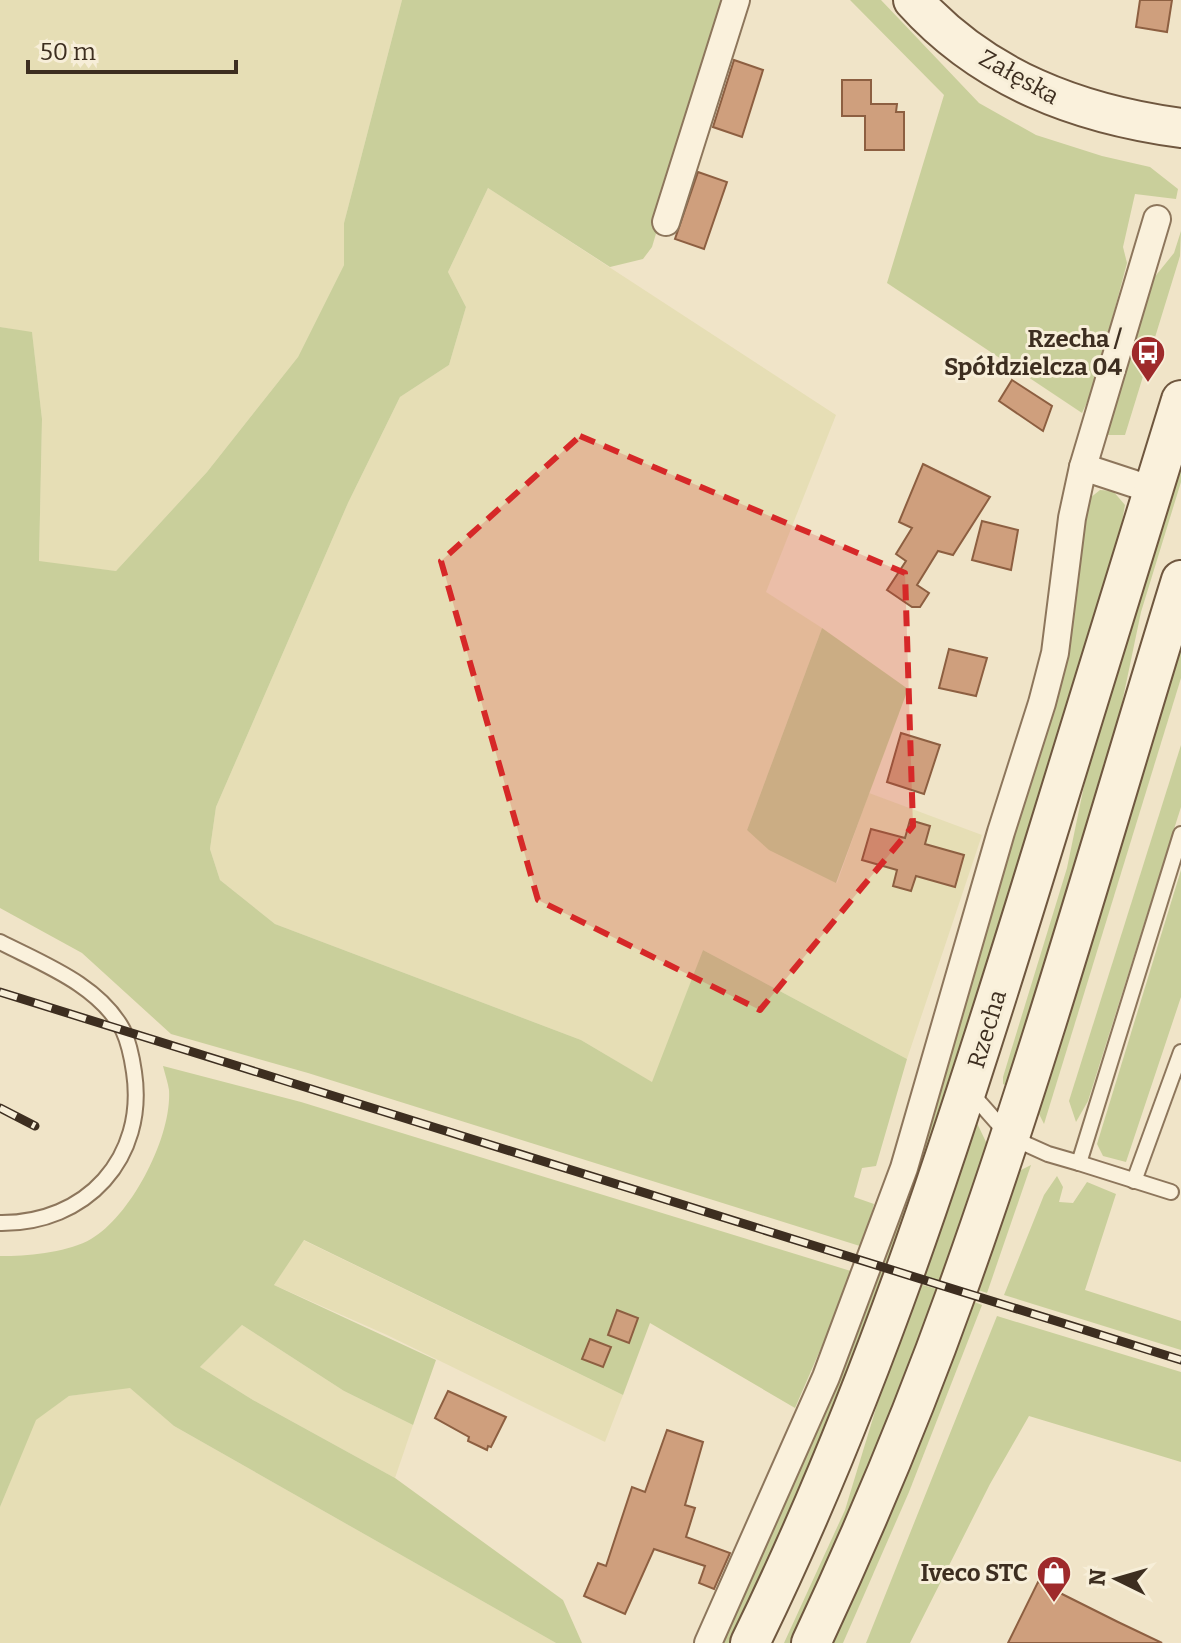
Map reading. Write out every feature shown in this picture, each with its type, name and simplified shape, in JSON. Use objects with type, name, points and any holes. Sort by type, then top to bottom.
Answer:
[{"type":"main road","name":"Załęska","points":[[913,0],[964,46],[1029,87],[1068,104],[1142,123],[1181,128]]},
{"type":"main road","name":"Załęska","points":[[1142,123],[1181,152]]},
{"type":"main road","name":"Rzecha","points":[[750,1643],[876,1357],[936,1189],[1181,400]]},
{"type":"main road","points":[[811,1643],[852,1555],[913,1408],[957,1291],[1010,1137],[1174,620],[1181,580]]},
{"type":"street","points":[[666,222],[736,0]]},
{"type":"street","points":[[708,1643],[826,1377],[904,1168],[1055,653],[1072,518],[1083,467],[1157,219]]},
{"type":"street","points":[[1083,467],[1153,490]]},
{"type":"lane","points":[[1079,1163],[1181,834]]},
{"type":"lane","points":[[0,942],[57,971],[106,1007],[122,1030],[131,1055],[136,1115],[127,1144],[111,1173],[89,1195],[70,1208],[46,1218],[0,1223]]},
{"type":"lane","points":[[1134,1181],[1181,1052]]},
{"type":"lane","points":[[968,1089],[1010,1137],[1048,1154],[1171,1192]]},
{"type":"lane","points":[[765,1643],[771,1601]]},
{"type":"highlighted area","points":[[580,436],[905,573],[913,826],[760,1010],[538,900],[441,561]]},
{"type":"shaded area","points":[[0,0],[402,0],[344,223],[344,265],[298,357],[207,472],[116,571],[39,562],[42,419],[32,333],[0,327]]},
{"type":"shaded area","points":[[488,188],[836,415],[766,592],[822,628],[747,830],[837,883],[869,793],[982,835],[907,1059],[703,950],[653,1083],[581,1040],[275,924],[220,880],[210,849],[216,807],[348,503],[400,397],[449,365],[466,307],[448,272]]},
{"type":"shaded area","points":[[303,1240],[623,1395],[605,1442],[387,1335],[274,1285]]},
{"type":"shaded area","points":[[242,1325],[344,1391],[413,1425],[395,1478],[253,1400],[200,1367]]},
{"type":"shaded area","points":[[130,1387],[174,1426],[556,1643],[0,1643],[0,1507],[35,1420],[69,1396]]},
{"type":"green space","points":[[402,0],[726,0],[652,247],[643,259],[610,267],[488,188],[448,272],[466,307],[449,365],[400,397],[348,503],[216,807],[210,849],[220,880],[275,924],[581,1040],[652,1082],[703,950],[907,1059],[876,1166],[862,1168],[854,1197],[874,1204],[863,1247],[308,1073],[171,1034],[82,953],[0,908],[0,327],[32,332],[42,419],[39,561],[116,571],[207,472],[298,357],[344,265],[344,223]]},
{"type":"green space","points":[[850,0],[881,0],[979,103],[1036,135],[1150,167],[1178,189],[1176,199],[1135,194],[1123,247],[1127,263],[1094,387],[1082,413],[887,283],[944,95]]},
{"type":"green space","points":[[1181,231],[1180,256],[1125,435],[1108,435],[1106,430],[1153,279],[1174,253]]},
{"type":"green space","points":[[1181,448],[1181,482],[1141,612],[1108,770],[1007,1086],[1003,1084],[1003,1077],[1067,868],[1096,728]]},
{"type":"green space","points":[[1100,490],[1113,491],[1125,505],[1115,560],[893,1266],[880,1261],[1067,653],[1085,511],[1090,498]]},
{"type":"green space","points":[[822,628],[908,689],[836,883],[769,850],[747,830]]},
{"type":"green space","points":[[1181,645],[1181,678],[1044,1124],[1037,1110]]},
{"type":"green space","points":[[1181,745],[1181,807],[1088,1101],[1076,1122],[1069,1101]]},
{"type":"green space","points":[[1181,870],[1181,997],[1126,1162],[1103,1156],[1097,1144]]},
{"type":"green space","points":[[163,1066],[301,1102],[854,1272],[795,1408],[650,1323],[623,1395],[304,1240],[274,1285],[436,1360],[413,1425],[344,1391],[242,1325],[200,1367],[253,1400],[395,1478],[563,1600],[582,1643],[556,1643],[174,1426],[130,1388],[69,1396],[36,1420],[0,1507],[0,1256],[47,1253],[82,1244],[106,1228],[120,1213],[146,1174],[164,1130],[169,1090]]},
{"type":"green space","points":[[975,1119],[991,1147],[944,1282],[922,1275]]},
{"type":"green space","points":[[1031,1165],[987,1293],[975,1289],[1019,1171]]},
{"type":"green space","points":[[1057,1176],[1063,1187],[1059,1202],[1073,1203],[1087,1182],[1116,1194],[1085,1290],[1181,1321],[1181,1350],[1004,1295],[1044,1195]]},
{"type":"green space","points":[[878,1271],[890,1273],[838,1406],[733,1643],[720,1643],[756,1568]]},
{"type":"green space","points":[[919,1284],[941,1290],[923,1340],[794,1643],[784,1643],[845,1510],[891,1359]]},
{"type":"green space","points":[[972,1301],[982,1305],[909,1492],[843,1643],[828,1643]]},
{"type":"green space","points":[[997,1316],[1181,1372],[1181,1462],[1029,1416],[990,1484],[910,1643],[866,1643]]},
{"type":"building","points":[[1140,0],[1172,0],[1167,32],[1136,27]]},
{"type":"building","points":[[734,60],[763,70],[742,137],[713,127]]},
{"type":"building","points":[[842,80],[871,80],[871,104],[897,104],[896,112],[904,112],[904,150],[865,150],[865,116],[842,116]]},
{"type":"building","points":[[698,172],[727,182],[704,249],[675,239]]},
{"type":"building","points":[[1012,380],[1052,406],[1043,431],[999,401]]},
{"type":"building","points":[[923,464],[990,497],[953,555],[938,551],[917,585],[929,593],[920,607],[912,607],[887,590],[906,561],[896,554],[912,528],[899,522]]},
{"type":"building","points":[[982,521],[1018,530],[1011,570],[972,560]]},
{"type":"building","points":[[949,649],[987,658],[976,696],[939,688]]},
{"type":"building","points":[[901,733],[940,745],[924,794],[887,782]]},
{"type":"building","points":[[910,820],[930,826],[925,844],[964,855],[955,887],[916,876],[911,891],[893,886],[897,870],[862,860],[871,829],[905,838]]},
{"type":"building","points":[[617,1310],[638,1318],[629,1343],[608,1335]]},
{"type":"building","points":[[590,1339],[611,1347],[603,1367],[582,1359]]},
{"type":"building","points":[[448,1391],[506,1417],[487,1450],[435,1418]]},
{"type":"building","points":[[667,1430],[703,1442],[685,1505],[695,1508],[686,1537],[730,1553],[714,1589],[699,1583],[705,1566],[654,1549],[625,1614],[584,1596],[598,1563],[606,1566],[632,1487],[645,1492]]},
{"type":"building","name":"Iveco STC","points":[[1038,1582],[1118,1622],[1162,1643],[1008,1643]]},
{"type":"railway","points":[[0,992],[1181,1360]]},
{"type":"railway","points":[[0,1108],[35,1126]]},
{"type":"place","name":"Rzecha / Spółdzielcza 04","points":[[1148,384]]},
{"type":"place","name":"Iveco STC","points":[[1054,1604]]}]
